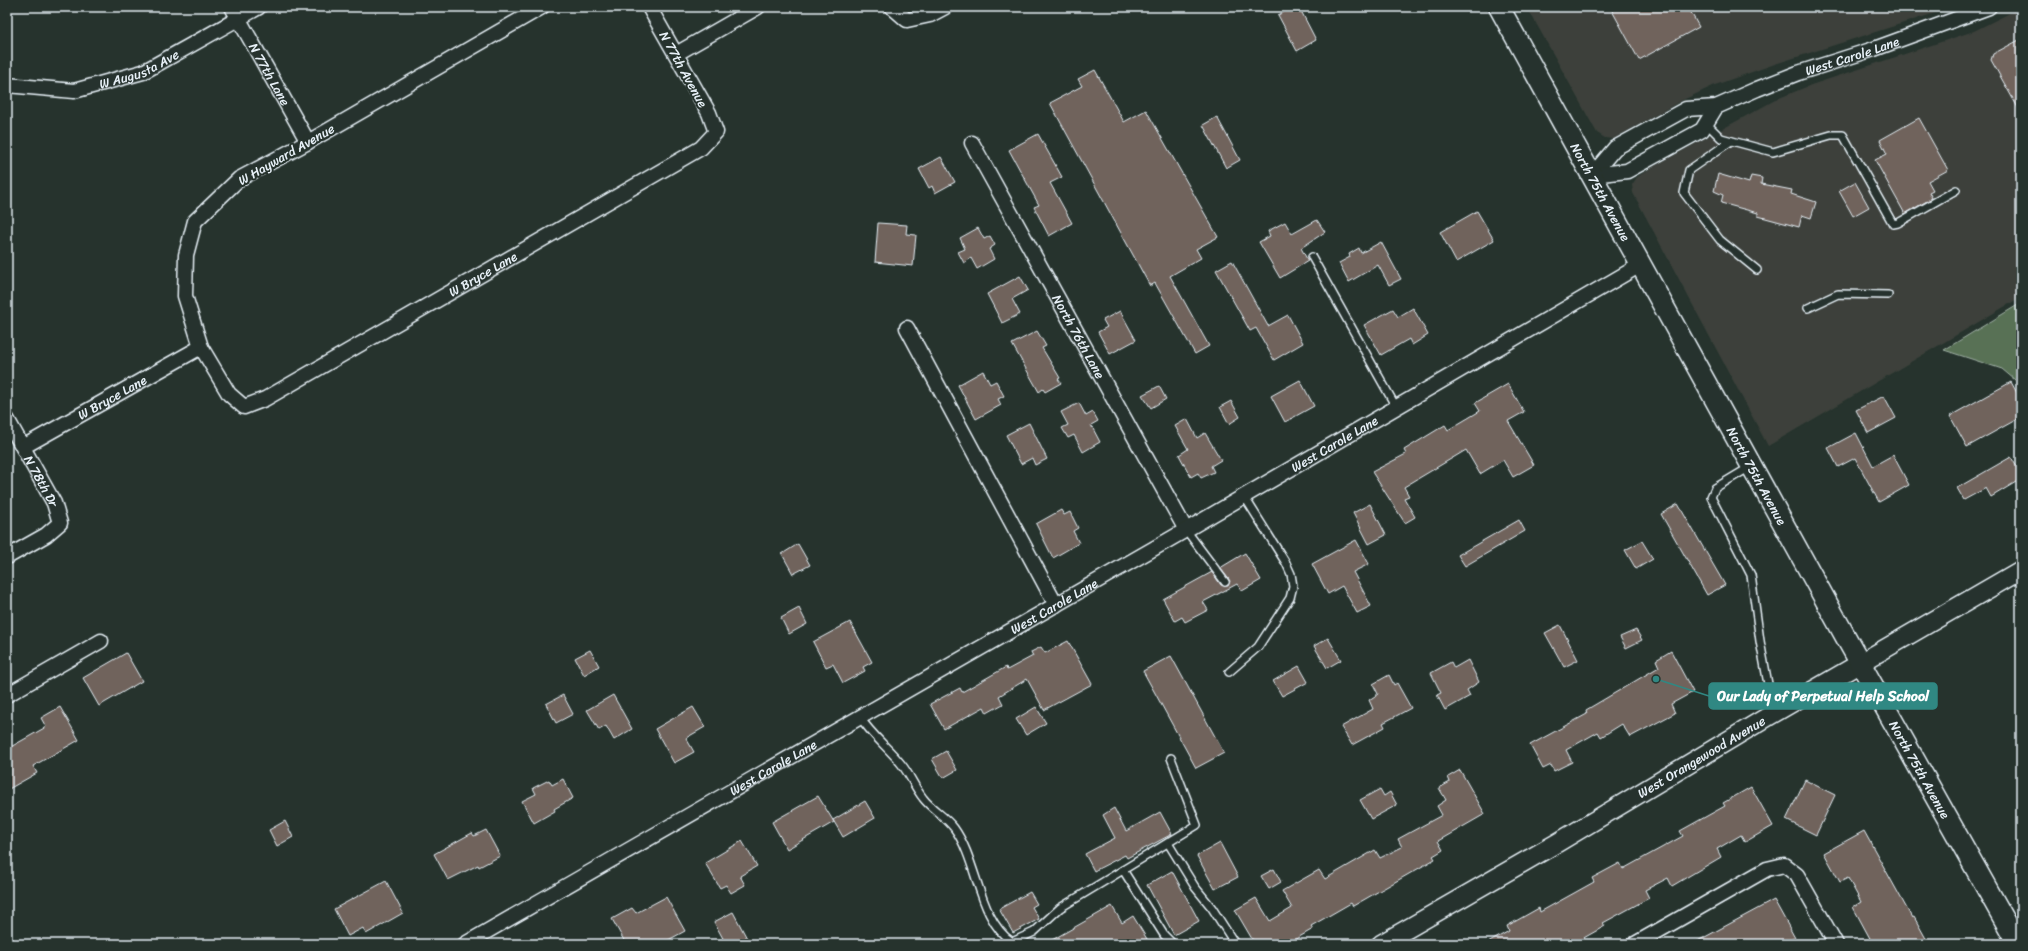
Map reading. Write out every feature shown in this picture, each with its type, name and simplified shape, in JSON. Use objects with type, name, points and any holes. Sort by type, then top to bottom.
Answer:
[{"type":"main road","name":"North 75th Avenue","points":[[1498,7],[1642,264],[1860,663],[2018,944]]},
{"type":"street","name":"W Augusta Ave","points":[[7,85],[74,91],[143,72],[235,13],[259,7]]},
{"type":"street","name":"W Hayward Avenue","points":[[244,407],[229,394],[200,347],[185,296],[186,255],[195,221],[239,179],[308,142],[542,7]]},
{"type":"street","name":"N 77th Avenue","points":[[649,7],[709,113],[716,132]]},
{"type":"street","points":[[676,54],[758,7]]},
{"type":"street","points":[[892,7],[907,20],[930,16],[945,7]]},
{"type":"street","name":"West Carole Lane","points":[[1592,176],[1615,148],[1686,109],[1716,107],[1798,73],[1874,49],[1989,7]]},
{"type":"street","name":"N 77th Lane","points":[[235,13],[308,142]]},
{"type":"street","points":[[1592,176],[1626,171],[1702,130],[1716,107]]},
{"type":"street","name":"W Bryce Lane","points":[[244,407],[272,395],[701,148],[716,132]]},
{"type":"street","name":"North 76th Lane","points":[[972,143],[1186,530]]},
{"type":"street","name":"West Carole Lane","points":[[465,944],[1186,530],[1642,264]]},
{"type":"street","points":[[907,328],[1056,605]]},
{"type":"street","name":"W Bryce Lane","points":[[23,447],[200,347]]},
{"type":"street","name":"N 78th Dr","points":[[7,419],[54,503],[60,523],[46,535],[7,557]]},
{"type":"street","name":"West Orangewood Avenue","points":[[1381,944],[1557,844],[1777,712],[2021,570]]},
{"type":"street","points":[[7,695],[101,641]]},
{"type":"street","points":[[1635,944],[1767,869],[1784,865],[1797,875],[1836,944]]},
{"type":"lane","points":[[1706,123],[1721,138],[1773,152],[1831,135],[1843,136],[1893,224],[1898,223],[1956,190]]},
{"type":"lane","points":[[1731,141],[1689,170],[1684,194],[1720,240],[1757,270]]},
{"type":"lane","points":[[1312,257],[1396,407]]},
{"type":"lane","points":[[1808,308],[1838,294],[1888,295]]},
{"type":"lane","points":[[1752,466],[1715,488],[1711,497],[1751,575],[1768,684],[1777,712]]},
{"type":"lane","points":[[1229,672],[1258,647],[1290,598],[1293,586],[1291,574],[1286,563],[1244,496]]},
{"type":"lane","points":[[1186,530],[1225,582]]},
{"type":"lane","points":[[860,717],[868,731],[901,765],[923,799],[953,827],[967,853],[990,916],[1004,937],[1012,942],[1034,932],[1060,908],[1197,825],[1171,758]]},
{"type":"lane","points":[[1168,843],[1195,887],[1212,908],[1236,944]]},
{"type":"lane","points":[[1123,870],[1164,935],[1172,944]]},
{"type":"shaded area","points":[[1527,7],[1954,7],[1775,64],[1715,85],[1681,101],[1613,139],[1605,138],[1597,133]]},
{"type":"shaded area","points":[[2017,7],[2021,7],[2021,297],[1768,446],[1633,193],[1632,185],[1637,177],[1651,168],[1777,99],[1811,85],[1974,31],[2018,9]]},
{"type":"green space","points":[[2021,303],[2021,385],[2002,369],[1944,350]]},
{"type":"building","points":[[1293,7],[1299,7],[1316,40],[1297,51],[1278,15]]},
{"type":"building","points":[[1610,7],[1688,7],[1699,27],[1639,60]]},
{"type":"building","points":[[2021,39],[2021,113],[1991,60],[1993,54]]},
{"type":"building","points":[[1095,70],[1124,122],[1146,110],[1218,237],[1196,249],[1201,258],[1170,276],[1209,346],[1195,354],[1155,283],[1150,286],[1050,103],[1082,86],[1078,79]]},
{"type":"building","points":[[1217,117],[1240,160],[1226,168],[1203,125]]},
{"type":"building","points":[[1919,118],[1948,170],[1928,181],[1933,190],[1929,192],[1932,198],[1905,214],[1875,160],[1887,154],[1880,140]]},
{"type":"building","points":[[1038,134],[1062,177],[1050,183],[1072,223],[1049,236],[1034,207],[1039,205],[1009,150]]},
{"type":"building","points":[[941,157],[955,182],[935,193],[932,186],[929,188],[919,169]]},
{"type":"building","points":[[1718,174],[1749,183],[1751,176],[1762,178],[1761,184],[1792,190],[1791,194],[1816,202],[1811,218],[1802,215],[1799,227],[1758,216],[1758,213],[1721,203],[1723,195],[1714,191]]},
{"type":"building","points":[[1855,182],[1869,207],[1853,216],[1839,191]]},
{"type":"building","points":[[1477,211],[1494,240],[1456,262],[1440,232]]},
{"type":"building","points":[[1317,220],[1325,232],[1301,248],[1308,261],[1280,278],[1259,242],[1270,236],[1268,231],[1285,222],[1292,234]]},
{"type":"building","points":[[878,223],[907,225],[906,234],[916,235],[913,266],[875,262]]},
{"type":"building","points":[[978,228],[984,239],[990,236],[995,245],[989,249],[994,259],[977,269],[971,258],[964,263],[958,252],[965,249],[960,238]]},
{"type":"building","points":[[1381,242],[1401,279],[1389,285],[1378,265],[1349,282],[1339,263],[1350,257],[1349,254],[1359,248],[1361,253]]},
{"type":"building","points":[[1232,261],[1268,326],[1288,315],[1303,343],[1274,360],[1256,328],[1250,331],[1216,270]]},
{"type":"building","points":[[1020,276],[1028,290],[1012,299],[1020,314],[1002,323],[987,294]]},
{"type":"building","points":[[1413,308],[1428,335],[1412,345],[1409,339],[1381,355],[1364,325],[1393,309],[1398,317]]},
{"type":"building","points":[[1120,311],[1136,340],[1110,354],[1098,332],[1107,327],[1103,320]]},
{"type":"building","points":[[1037,331],[1046,346],[1042,348],[1060,378],[1058,379],[1061,383],[1045,392],[1043,389],[1039,392],[1012,344]]},
{"type":"building","points":[[983,371],[990,384],[996,381],[1004,396],[998,399],[1001,405],[976,419],[958,385]]},
{"type":"building","points":[[1300,380],[1314,406],[1285,422],[1271,396]]},
{"type":"building","points":[[2011,382],[2021,400],[2021,417],[1967,447],[1950,416]]},
{"type":"building","points":[[1508,384],[1524,412],[1508,421],[1534,465],[1513,477],[1503,460],[1480,474],[1466,450],[1404,487],[1409,496],[1404,498],[1415,517],[1405,523],[1372,472],[1406,454],[1404,450],[1445,425],[1448,430],[1480,411],[1475,403]]},
{"type":"building","points":[[1159,386],[1166,399],[1151,408],[1142,395]]},
{"type":"building","points":[[1884,396],[1896,418],[1868,433],[1856,410]]},
{"type":"building","points":[[1231,401],[1240,417],[1229,424],[1220,407]]},
{"type":"building","points":[[1079,403],[1086,416],[1093,412],[1098,421],[1091,425],[1100,442],[1083,452],[1074,435],[1068,438],[1062,428],[1068,425],[1061,412]]},
{"type":"building","points":[[1187,419],[1197,438],[1205,433],[1221,460],[1211,466],[1214,472],[1201,478],[1198,473],[1191,477],[1179,455],[1188,449],[1175,426]]},
{"type":"building","points":[[1029,423],[1047,459],[1035,465],[1032,458],[1021,464],[1006,435]]},
{"type":"building","points":[[1856,433],[1873,466],[1893,455],[1909,485],[1879,502],[1855,458],[1838,467],[1828,448]]},
{"type":"building","points":[[2011,457],[2021,474],[2021,479],[1991,497],[1986,488],[1964,500],[1957,488]]},
{"type":"building","points":[[1370,504],[1386,535],[1369,544],[1353,513]]},
{"type":"building","points":[[1678,504],[1725,585],[1707,595],[1661,514]]},
{"type":"building","points":[[1061,510],[1064,515],[1070,512],[1078,528],[1073,531],[1079,543],[1053,558],[1036,524]]},
{"type":"building","points":[[1519,520],[1525,531],[1465,566],[1458,555]]},
{"type":"building","points":[[1356,540],[1369,564],[1353,572],[1371,606],[1357,613],[1342,586],[1328,594],[1312,564]]},
{"type":"building","points":[[1642,541],[1653,559],[1636,569],[1625,550]]},
{"type":"building","points":[[798,544],[810,565],[793,574],[782,554]]},
{"type":"building","points":[[1245,553],[1261,580],[1242,591],[1237,584],[1203,602],[1208,610],[1185,622],[1182,617],[1175,621],[1163,599],[1212,572],[1221,585],[1228,586],[1230,581],[1220,568]]},
{"type":"building","points":[[799,608],[807,624],[789,634],[781,618]]},
{"type":"building","points":[[850,622],[872,662],[863,667],[865,671],[843,683],[833,664],[826,667],[813,642]]},
{"type":"building","points":[[1560,625],[1578,660],[1564,667],[1545,633]]},
{"type":"building","points":[[1636,630],[1642,640],[1626,648],[1620,637]]},
{"type":"building","points":[[1328,638],[1341,660],[1327,668],[1314,646]]},
{"type":"building","points":[[1068,641],[1092,684],[1044,710],[1027,679],[999,696],[1003,704],[987,713],[984,707],[944,729],[930,704],[960,688],[962,692],[1006,667],[1007,670],[1033,656],[1031,652],[1041,647],[1045,653]]},
{"type":"building","points":[[590,650],[599,666],[584,675],[575,658]]},
{"type":"building","points":[[1671,651],[1693,692],[1671,704],[1675,713],[1630,737],[1622,724],[1601,737],[1598,732],[1566,750],[1572,762],[1554,771],[1551,765],[1543,769],[1530,745],[1587,714],[1586,710],[1659,667],[1656,660]]},
{"type":"building","points":[[126,653],[142,681],[99,706],[83,678]]},
{"type":"building","points":[[1171,656],[1224,753],[1196,768],[1143,671]]},
{"type":"building","points":[[1468,660],[1479,682],[1467,690],[1470,696],[1445,710],[1437,695],[1441,693],[1431,673],[1451,662],[1454,668]]},
{"type":"building","points":[[1299,666],[1308,682],[1282,696],[1273,681]]},
{"type":"building","points":[[1389,675],[1394,685],[1397,683],[1411,708],[1383,723],[1385,727],[1352,745],[1341,727],[1373,709],[1369,700],[1378,694],[1373,684]]},
{"type":"building","points":[[563,695],[573,714],[556,723],[546,704]]},
{"type":"building","points":[[613,695],[632,729],[614,740],[606,726],[599,730],[587,710]]},
{"type":"building","points":[[60,707],[79,740],[33,766],[37,773],[7,790],[7,749],[46,727],[41,718]]},
{"type":"building","points":[[693,707],[705,727],[686,738],[694,752],[674,763],[655,729]]},
{"type":"building","points":[[1036,707],[1046,723],[1026,735],[1016,719]]},
{"type":"building","points":[[946,751],[957,770],[943,778],[932,759]]},
{"type":"building","points":[[1460,770],[1485,814],[1438,841],[1443,850],[1433,856],[1435,859],[1353,906],[1351,903],[1311,926],[1313,929],[1287,944],[1255,944],[1235,910],[1256,898],[1270,921],[1292,908],[1282,891],[1319,870],[1325,879],[1375,850],[1380,858],[1402,847],[1398,839],[1442,815],[1437,806],[1446,800],[1439,788],[1450,782],[1448,777]]},
{"type":"building","points":[[563,779],[573,798],[554,809],[555,811],[534,823],[522,801],[536,794],[533,788],[549,780],[552,785]]},
{"type":"building","points":[[1805,780],[1835,795],[1816,835],[1786,820]]},
{"type":"building","points":[[1751,787],[1773,826],[1745,842],[1741,835],[1717,849],[1721,857],[1672,886],[1668,878],[1645,890],[1649,898],[1603,923],[1605,926],[1573,944],[1486,944],[1509,931],[1507,926],[1539,908],[1540,912],[1594,882],[1592,878],[1620,863],[1623,869],[1683,836],[1680,831],[1725,806],[1723,803]]},
{"type":"building","points":[[1380,789],[1384,796],[1390,792],[1397,805],[1371,819],[1360,800]]},
{"type":"building","points":[[818,796],[834,822],[787,849],[772,822]]},
{"type":"building","points":[[865,801],[875,818],[843,837],[833,820]]},
{"type":"building","points":[[1114,808],[1126,831],[1160,812],[1172,834],[1127,858],[1125,855],[1094,871],[1085,854],[1115,838],[1103,815]]},
{"type":"building","points":[[285,821],[293,837],[277,846],[269,830]]},
{"type":"building","points":[[486,830],[500,856],[448,880],[434,854],[472,833],[474,836]]},
{"type":"building","points":[[1864,831],[1912,918],[1914,917],[1929,944],[1873,944],[1853,907],[1861,902],[1848,878],[1840,882],[1824,853]]},
{"type":"building","points":[[742,841],[757,866],[740,876],[745,885],[731,893],[726,885],[720,888],[705,863]]},
{"type":"building","points":[[1220,843],[1238,877],[1215,889],[1197,856]]},
{"type":"building","points":[[1274,869],[1281,882],[1269,889],[1261,876]]},
{"type":"building","points":[[1172,871],[1199,921],[1174,935],[1147,885]]},
{"type":"building","points":[[386,881],[403,913],[366,934],[363,928],[348,936],[334,909]]},
{"type":"building","points":[[1030,892],[1037,904],[1032,907],[1039,919],[1013,933],[999,909]]},
{"type":"building","points":[[666,897],[685,931],[661,944],[626,944],[612,919],[632,908],[636,913]]},
{"type":"building","points":[[1774,900],[1795,938],[1784,944],[1692,944]]},
{"type":"building","points":[[1112,906],[1122,923],[1133,916],[1150,944],[1045,944]]},
{"type":"building","points":[[733,912],[750,944],[726,944],[714,922]]},
{"type":"place","name":"Our Lady of Perpetual Help School","points":[[1656,679]]}]
